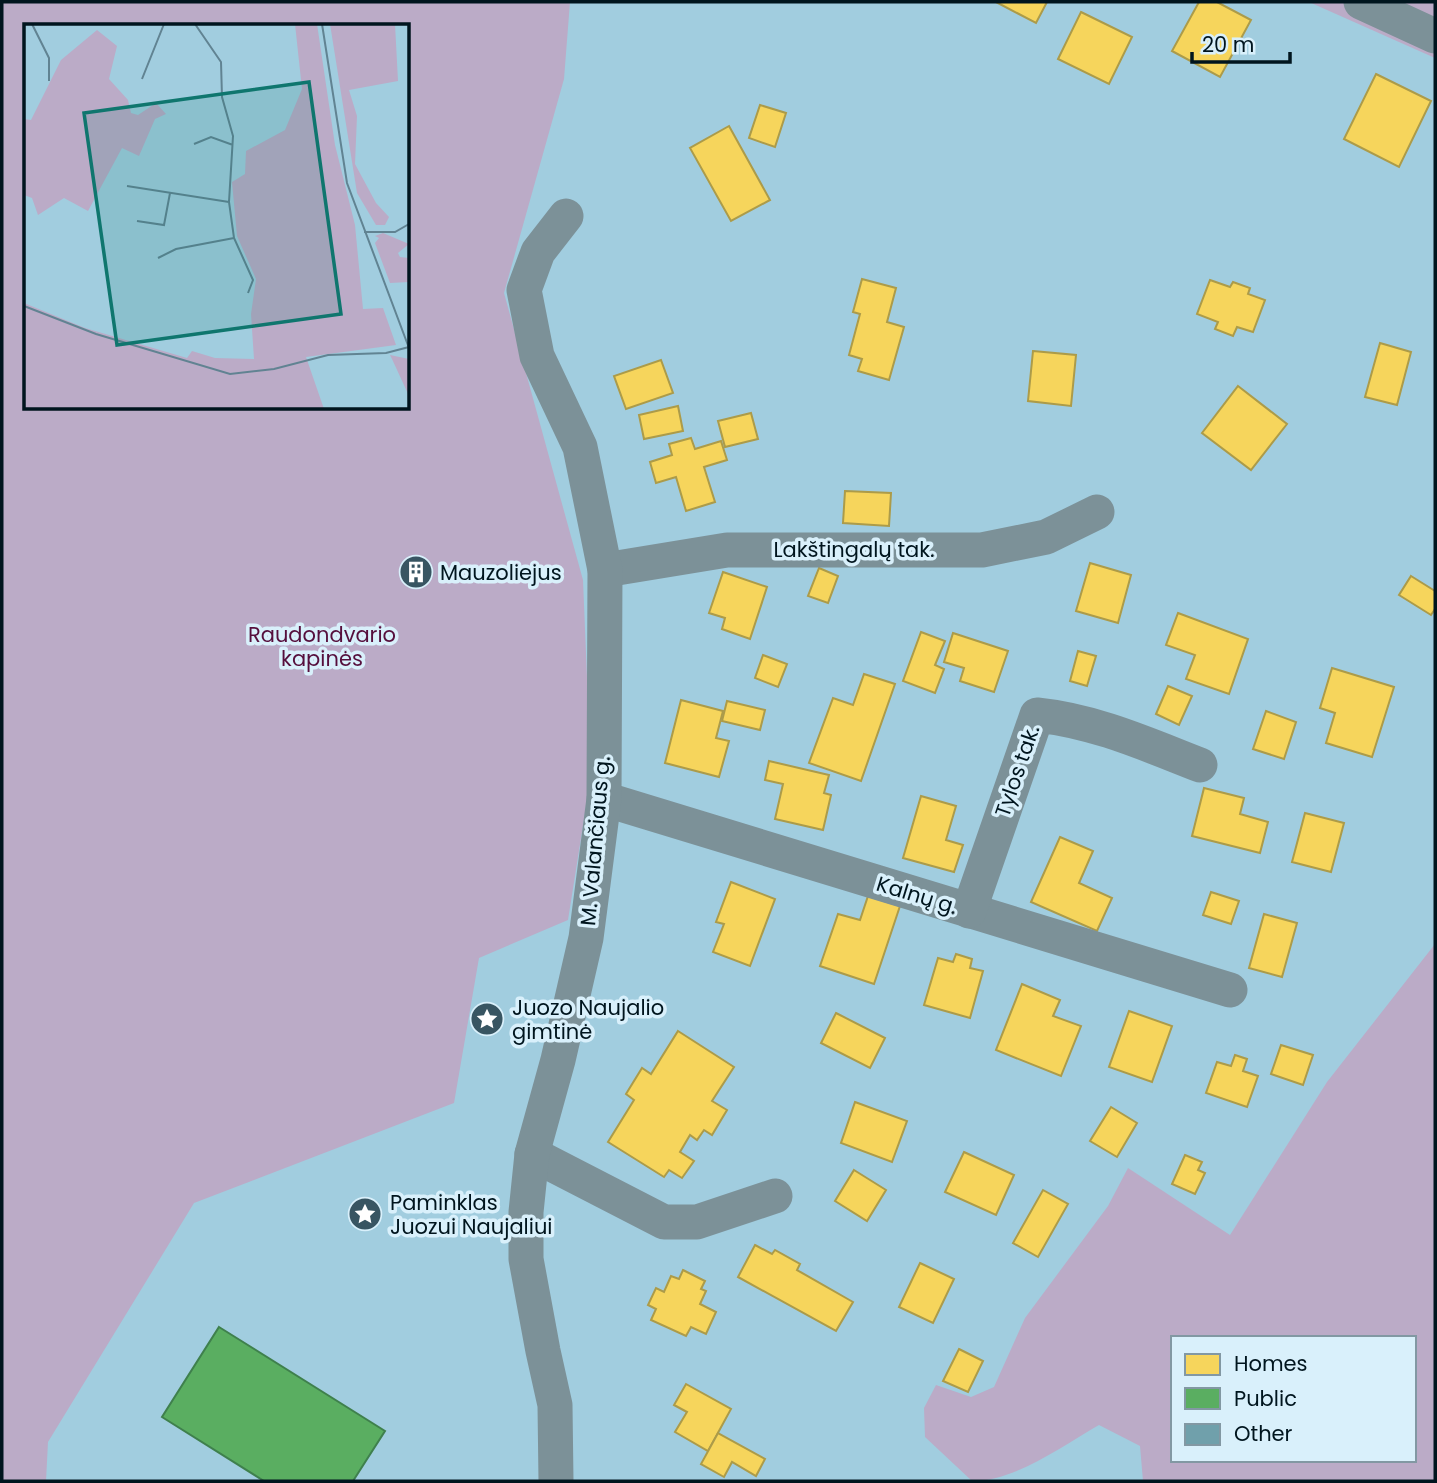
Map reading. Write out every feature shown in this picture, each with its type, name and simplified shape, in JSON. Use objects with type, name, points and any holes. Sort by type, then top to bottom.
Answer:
[{"type":"street","points":[[1361,2],[1435,36]]},
{"type":"street","name":"M. Valančiaus g.","points":[[556,1481],[555,1405],[526,1259],[526,1212],[532,1154],[558,1060],[586,938],[604,799],[605,570],[580,447],[537,356],[524,290],[538,253],[566,216]]},
{"type":"street","name":"Lakštingalų tak.","points":[[605,570],[727,550],[982,550],[1046,537],[1097,512]]},
{"type":"street","name":"Tylos tak.","points":[[970,911],[1037,715],[1066,718],[1108,729],[1200,765]]},
{"type":"street","name":"Kalnų g.","points":[[604,799],[1230,990]]},
{"type":"street","points":[[532,1154],[664,1222],[697,1222],[775,1196]]},
{"type":"green space","name":"Raudondvario kapinės","points":[[2,2],[570,2],[564,79],[504,293],[583,580],[591,775],[568,920],[479,958],[454,1103],[194,1203],[48,1442],[46,1481],[2,1481]]},
{"type":"green space","points":[[1309,2],[1435,2],[1435,58]]},
{"type":"green space","points":[[1435,944],[1435,1481],[1143,1481],[1140,1446],[1099,1425],[1022,1469],[972,1481],[925,1437],[924,1408],[936,1385],[971,1397],[994,1387],[1025,1318],[1108,1206],[1128,1168],[1230,1235],[1327,1082]]},
{"type":"building: Homes","points":[[996,2],[1047,2],[1036,23]]},
{"type":"building: Homes","points":[[1199,2],[1217,2],[1251,20],[1220,77],[1172,51]]},
{"type":"building: Homes","points":[[1081,12],[1132,37],[1109,84],[1058,59]]},
{"type":"building: Homes","points":[[1376,74],[1431,101],[1399,167],[1344,139]]},
{"type":"building: Homes","points":[[760,105],[786,113],[775,147],[749,138]]},
{"type":"building: Homes","points":[[729,126],[770,200],[731,221],[690,148]]},
{"type":"building: Homes","points":[[862,279],[896,288],[887,322],[904,327],[889,380],[858,371],[862,359],[849,355],[860,314],[853,312]]},
{"type":"building: Homes","points":[[1210,280],[1230,287],[1233,282],[1250,288],[1248,294],[1265,300],[1253,332],[1237,327],[1233,336],[1215,329],[1218,322],[1197,314]]},
{"type":"building: Homes","points":[[1380,343],[1411,352],[1397,405],[1365,397]]},
{"type":"building: Homes","points":[[1033,351],[1076,355],[1071,406],[1028,401]]},
{"type":"building: Homes","points":[[661,360],[673,393],[626,409],[614,376]]},
{"type":"building: Homes","points":[[1238,386],[1287,424],[1251,470],[1202,433]]},
{"type":"building: Homes","points":[[678,406],[683,431],[644,439],[639,415]]},
{"type":"building: Homes","points":[[751,413],[758,439],[725,447],[718,421]]},
{"type":"building: Homes","points":[[691,438],[695,449],[721,441],[727,460],[704,467],[715,502],[686,511],[676,477],[656,483],[650,462],[672,455],[669,444]]},
{"type":"building: Homes","points":[[845,491],[891,493],[889,526],[843,523]]},
{"type":"building: Homes","points":[[1090,563],[1131,575],[1118,623],[1076,611]]},
{"type":"building: Homes","points":[[819,568],[838,576],[828,603],[808,596]]},
{"type":"building: Homes","points":[[723,572],[767,587],[750,639],[722,629],[725,618],[709,613]]},
{"type":"building: Homes","points":[[1411,576],[1435,591],[1435,609],[1431,615],[1399,595]]},
{"type":"building: Homes","points":[[1178,613],[1248,639],[1229,694],[1186,679],[1195,655],[1166,645]]},
{"type":"building: Homes","points":[[921,632],[945,641],[935,665],[944,669],[935,693],[903,681]]},
{"type":"building: Homes","points":[[953,633],[1008,651],[994,692],[960,681],[964,668],[944,662]]},
{"type":"building: Homes","points":[[1078,651],[1096,656],[1087,686],[1070,681]]},
{"type":"building: Homes","points":[[763,655],[787,664],[778,687],[755,678]]},
{"type":"building: Homes","points":[[1332,668],[1394,687],[1372,757],[1326,743],[1335,713],[1320,708]]},
{"type":"building: Homes","points":[[864,674],[895,684],[861,781],[809,763],[833,698],[853,705]]},
{"type":"building: Homes","points":[[1168,686],[1192,696],[1179,725],[1156,714]]},
{"type":"building: Homes","points":[[681,700],[723,711],[716,738],[729,741],[719,777],[665,763]]},
{"type":"building: Homes","points":[[727,701],[765,710],[760,730],[722,721]]},
{"type":"building: Homes","points":[[1266,711],[1296,722],[1284,759],[1253,749]]},
{"type":"building: Homes","points":[[769,761],[829,775],[824,793],[831,795],[823,830],[775,819],[783,784],[765,780]]},
{"type":"building: Homes","points":[[1204,788],[1244,798],[1240,814],[1268,822],[1260,853],[1192,836]]},
{"type":"building: Homes","points":[[921,796],[956,806],[946,840],[963,845],[954,872],[903,858]]},
{"type":"building: Homes","points":[[1305,813],[1344,823],[1331,872],[1292,862]]},
{"type":"building: Homes","points":[[1060,837],[1093,851],[1079,883],[1112,898],[1097,931],[1031,902]]},
{"type":"building: Homes","points":[[731,882],[775,899],[750,966],[713,952],[724,924],[716,922]]},
{"type":"building: Homes","points":[[1211,892],[1239,901],[1231,924],[1203,915]]},
{"type":"building: Homes","points":[[868,896],[900,906],[874,984],[820,966],[838,914],[860,920]]},
{"type":"building: Homes","points":[[1264,914],[1297,923],[1282,977],[1249,968]]},
{"type":"building: Homes","points":[[956,954],[972,959],[970,968],[983,971],[970,1018],[924,1005],[938,958],[953,962]]},
{"type":"building: Homes","points":[[1022,984],[1060,1000],[1053,1016],[1081,1026],[1061,1076],[996,1050]]},
{"type":"building: Homes","points":[[1129,1011],[1172,1026],[1152,1082],[1109,1067]]},
{"type":"building: Homes","points":[[836,1013],[885,1038],[870,1068],[821,1043]]},
{"type":"building: Homes","points":[[678,1031],[734,1067],[712,1101],[727,1110],[712,1135],[704,1130],[697,1140],[690,1135],[680,1152],[694,1161],[682,1178],[669,1170],[664,1177],[608,1142],[634,1100],[626,1094],[642,1068],[651,1074]]},
{"type":"building: Homes","points":[[1281,1045],[1313,1055],[1303,1085],[1271,1074]]},
{"type":"building: Homes","points":[[1235,1055],[1247,1059],[1243,1071],[1258,1076],[1247,1107],[1206,1093],[1217,1062],[1231,1066]]},
{"type":"building: Homes","points":[[855,1102],[907,1121],[892,1162],[841,1143]]},
{"type":"building: Homes","points":[[1111,1107],[1137,1123],[1117,1157],[1090,1141]]},
{"type":"building: Homes","points":[[964,1152],[1014,1175],[996,1215],[945,1192]]},
{"type":"building: Homes","points":[[1185,1155],[1202,1162],[1198,1170],[1205,1173],[1195,1194],[1172,1184]]},
{"type":"building: Homes","points":[[854,1170],[886,1190],[867,1221],[835,1201]]},
{"type":"building: Homes","points":[[1043,1190],[1068,1204],[1038,1257],[1013,1243]]},
{"type":"building: Homes","points":[[755,1245],[772,1254],[775,1250],[800,1264],[797,1270],[853,1302],[836,1331],[738,1277]]},
{"type":"building: Homes","points":[[920,1263],[954,1279],[933,1323],[899,1307]]},
{"type":"building: Homes","points":[[683,1270],[705,1281],[701,1289],[706,1291],[700,1304],[716,1312],[706,1334],[691,1327],[686,1336],[651,1320],[656,1309],[648,1305],[656,1288],[664,1292],[671,1276],[679,1279]]},
{"type":"building: Homes","points":[[959,1349],[983,1361],[968,1392],[943,1381]]},
{"type":"building: Homes","points":[[686,1384],[731,1409],[708,1451],[675,1432],[687,1412],[674,1405]]},
{"type":"building: Homes","points":[[718,1433],[765,1459],[756,1476],[732,1462],[724,1477],[701,1464]]},
{"type":"building: Public","points":[[219,1327],[385,1431],[353,1481],[264,1481],[162,1417]]},
{"type":"building: Other","name":"Mauzoliejus","points":[[409,562],[427,569],[423,582],[405,575]]},
{"type":"place","name":"Mauzoliejus","points":[[416,572]]},
{"type":"place","name":"Juozo Naujalio gimtinė","points":[[487,1019]]},
{"type":"place","name":"Paminklas Juozui Naujaliui","points":[[365,1214]]}]
